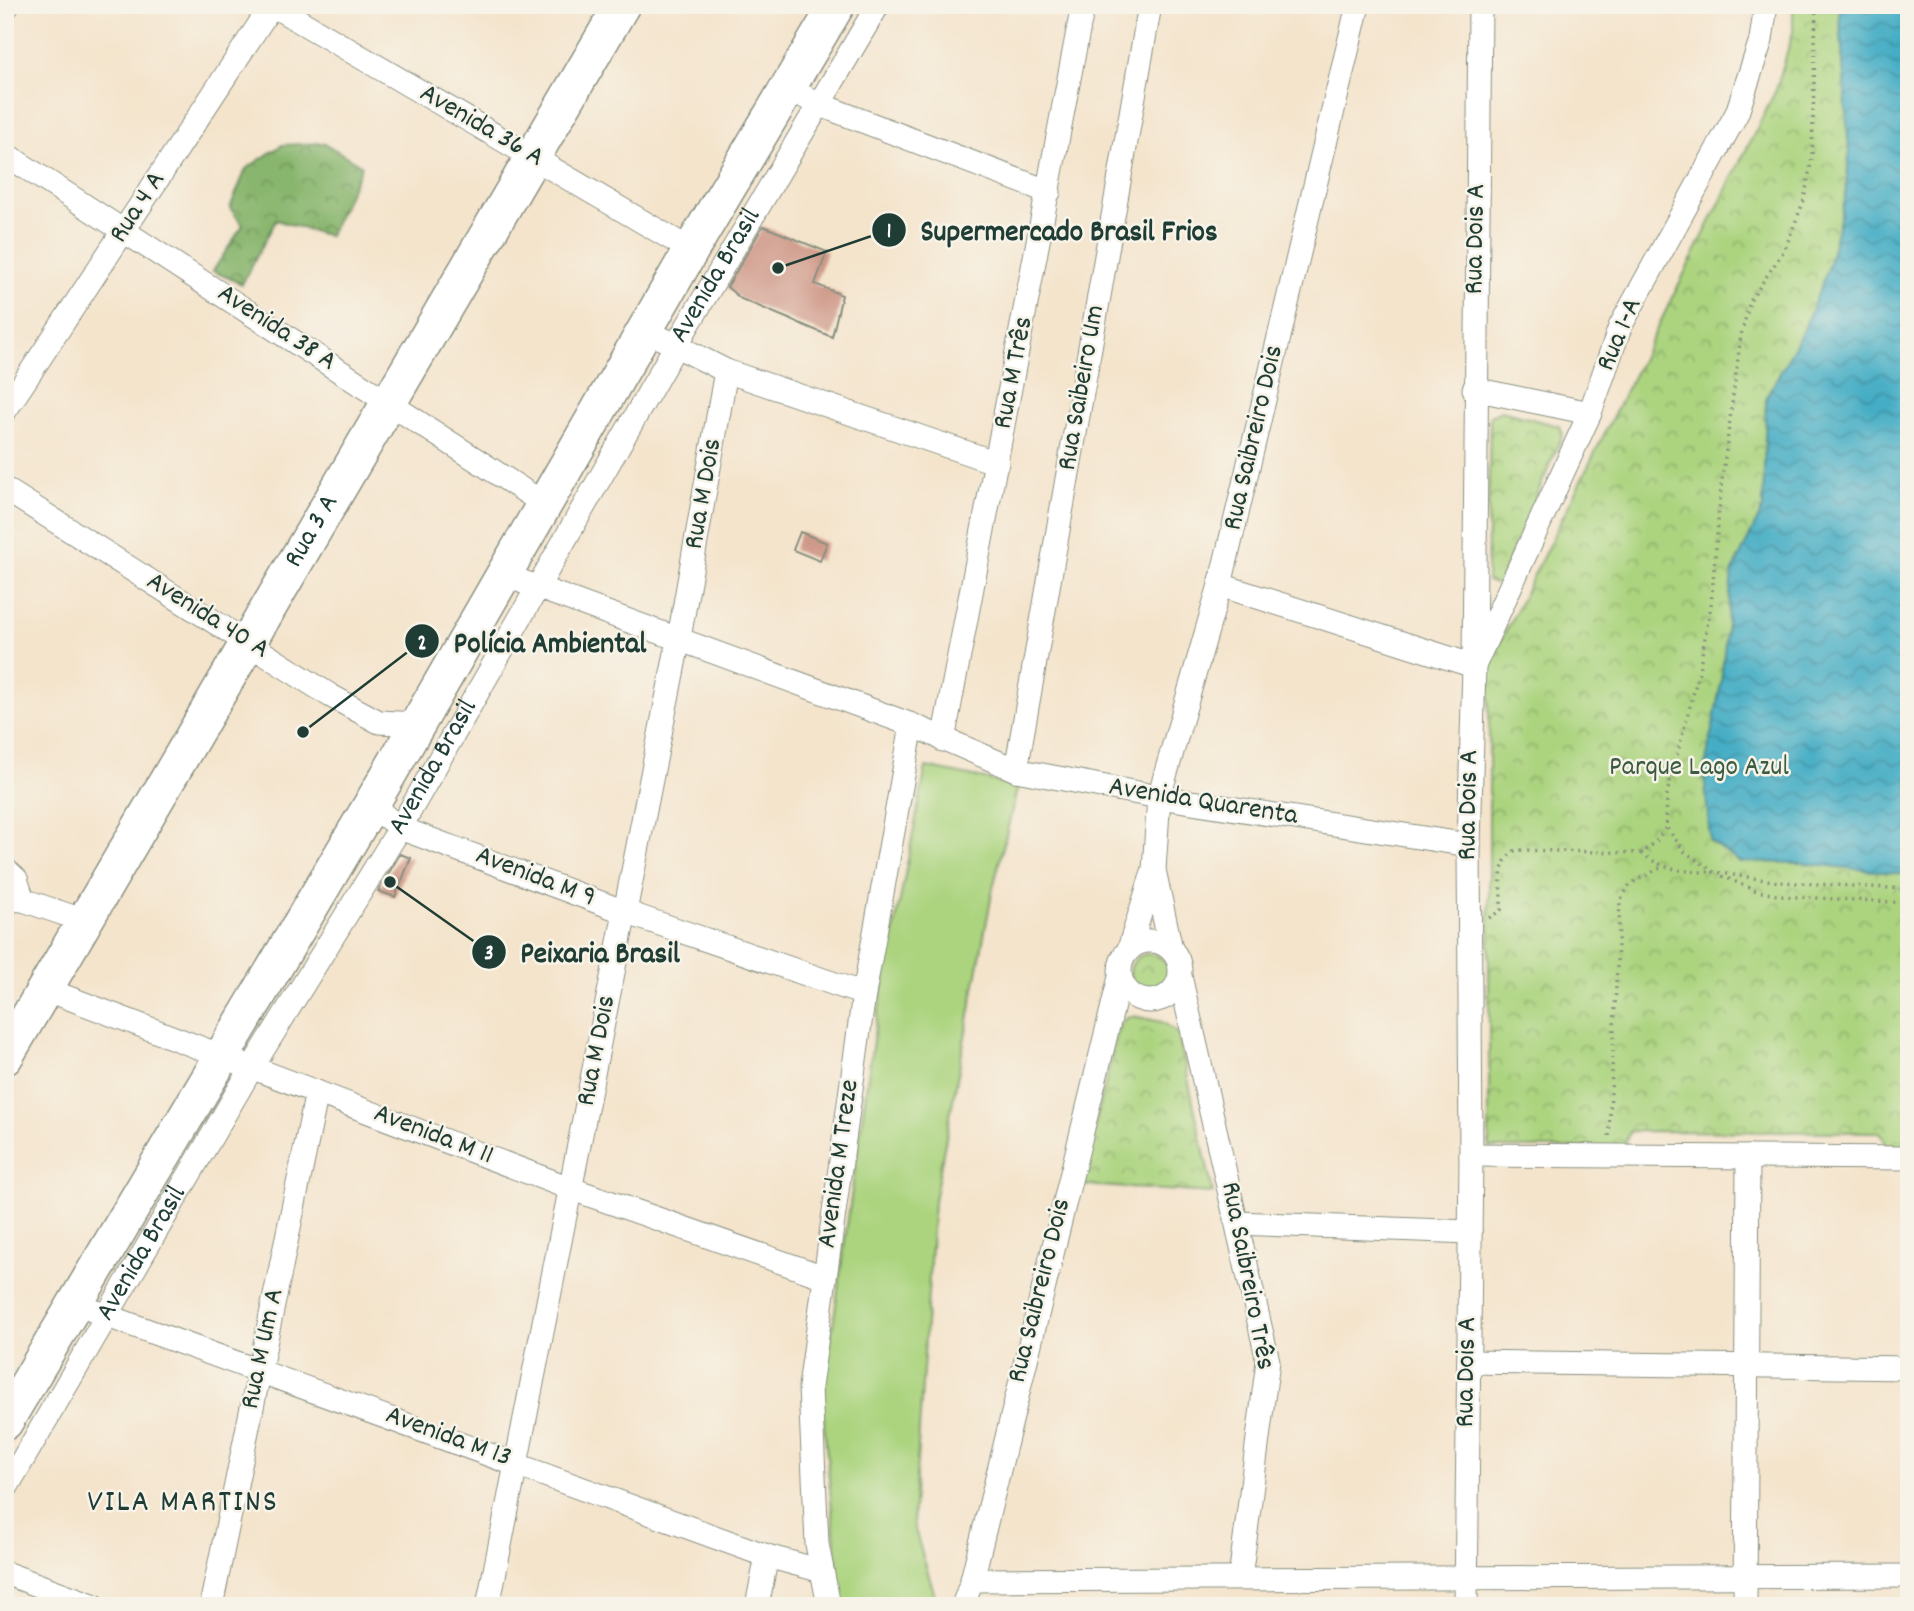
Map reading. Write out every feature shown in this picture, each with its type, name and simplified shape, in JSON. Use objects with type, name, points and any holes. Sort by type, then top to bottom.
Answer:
[{"type":"main road","name":"Rua 3 A","points":[[5,1057],[622,5]]},
{"type":"main road","name":"Avenida Brasil","points":[[5,1422],[74,1305],[236,1063],[371,804],[417,724],[520,581],[546,505],[661,338],[691,250],[837,5]]},
{"type":"street","name":"Avenida 36 A","points":[[272,5],[691,250]]},
{"type":"street","name":"Rua 4 A","points":[[5,411],[272,5]]},
{"type":"street","name":"Avenida Brasil","points":[[5,1490],[107,1315],[236,1063],[400,828],[520,581],[661,338],[818,104],[878,5]]},
{"type":"street","name":"Rua M Três","points":[[943,740],[1083,5]]},
{"type":"street","name":"Rua Saibeiro Um","points":[[1017,770],[1150,5]]},
{"type":"street","name":"Rua Dois A","points":[[1466,1606],[1471,1155],[1469,845],[1474,666],[1474,388],[1480,5]]},
{"type":"street","name":"Rua 1-A","points":[[1474,666],[1590,413],[1620,327],[1737,113],[1761,40],[1766,5]]},
{"type":"street","name":"Rua Saibreiro Dois","points":[[1129,949],[1154,869],[1159,797],[1220,584],[1352,7]]},
{"type":"street","points":[[788,87],[818,104],[1049,191]]},
{"type":"street","name":"Avenida 38 A","points":[[5,154],[546,505]]},
{"type":"street","points":[[661,338],[726,371],[997,463]]},
{"type":"street","name":"Rua M Dois","points":[[488,1606],[679,638],[726,371]]},
{"type":"street","points":[[1474,388],[1590,413]]},
{"type":"street","name":"Avenida 40 A","points":[[5,489],[331,696],[379,722],[417,724]]},
{"type":"street","name":"Avenida Quarenta","points":[[520,581],[912,725],[1017,770],[1159,797],[1469,845]]},
{"type":"street","points":[[1220,584],[1474,666]]},
{"type":"street","name":"Avenida M Treze","points":[[829,1606],[822,1571],[812,1484],[810,1387],[863,994],[912,725]]},
{"type":"street","name":"Avenida M 9","points":[[371,804],[400,828],[625,912],[863,994]]},
{"type":"street","points":[[5,869],[16,879],[14,899],[85,922]]},
{"type":"street","name":"Rua Saibreiro Dois","points":[[1154,869],[1171,950]]},
{"type":"street","points":[[1145,941],[1154,941],[1171,950],[1180,967],[1174,986],[1160,1000],[1139,999],[1124,986],[1120,977],[1123,957],[1129,949],[1145,941]]},
{"type":"street","name":"Rua Saibreiro Dois","points":[[963,1606],[972,1580],[1120,977]]},
{"type":"street","name":"Rua Saibreiro Três","points":[[1174,986],[1189,1017],[1269,1369],[1240,1578]]},
{"type":"street","name":"Avenida M 11","points":[[45,989],[572,1189],[824,1277]]},
{"type":"street","name":"Rua M Um A","points":[[211,1606],[317,1092]]},
{"type":"street","points":[[1471,1155],[1909,1158]]},
{"type":"street","points":[[1745,1606],[1748,1157]]},
{"type":"street","points":[[1237,1223],[1470,1232]]},
{"type":"street","name":"Avenida M 13","points":[[74,1305],[260,1369],[767,1556],[822,1571]]},
{"type":"street","points":[[1469,1363],[1909,1368]]},
{"type":"street","points":[[757,1606],[767,1556]]},
{"type":"street","points":[[5,1573],[95,1606]]},
{"type":"street","points":[[972,1580],[1909,1576]]},
{"type":"path","points":[[1641,853],[1656,843],[1666,827],[1667,793],[1698,676],[1711,605],[1721,488],[1741,335],[1750,301],[1785,249],[1804,200],[1812,158],[1816,5]]},
{"type":"path","points":[[1666,827],[1685,852],[1714,872],[1757,891],[1781,896],[1909,904]]},
{"type":"path","points":[[1469,920],[1494,917],[1501,911],[1502,865],[1508,855],[1516,850],[1641,853],[1662,867],[1674,871],[1714,872],[1779,882],[1909,889]]},
{"type":"path","points":[[1608,1156],[1620,901],[1630,884],[1662,867]]},
{"type":"green space","name":"Parque Lago Azul","points":[[1793,5],[1909,5],[1909,1151],[1891,1151],[1880,1132],[1630,1131],[1623,1148],[1489,1148],[1489,665],[1776,90],[1793,32]]},
{"type":"green space","points":[[324,143],[362,166],[329,236],[276,220],[242,284],[213,271],[243,225],[230,208],[246,169],[282,145]]},
{"type":"green space","points":[[1501,411],[1559,426],[1563,434],[1498,585],[1487,581],[1490,416]]},
{"type":"green space","points":[[926,767],[1018,786],[993,888],[934,1201],[913,1523],[938,1606],[841,1606],[822,1403],[874,1034]]},
{"type":"green space","points":[[1149,954],[1163,959],[1168,973],[1163,987],[1149,992],[1135,987],[1130,973],[1135,959]]},
{"type":"green space","points":[[1133,1016],[1162,1022],[1178,1033],[1213,1193],[1081,1185],[1119,1026],[1125,1019]]},
{"type":"water","points":[[1839,5],[1909,5],[1909,875],[1802,863],[1740,862],[1710,841],[1704,772],[1721,682],[1732,573],[1763,508],[1766,398],[1803,331],[1827,271],[1845,199],[1849,154]]},
{"type":"building","points":[[763,226],[827,252],[815,284],[842,295],[832,337],[741,299],[727,287]]},
{"type":"building","points":[[800,532],[827,543],[820,561],[793,550]]},
{"type":"building","points":[[400,854],[411,858],[395,897],[378,891]]},
{"type":"place","name":"Supermercado Brasil Frios","points":[[778,268]]},
{"type":"place","name":"Polícia Ambiental","points":[[303,732]]},
{"type":"place","name":"Peixaria Brasil","points":[[390,882]]},
{"type":"district","name":"VILA MARTINS","points":[[183,1504]]}]
